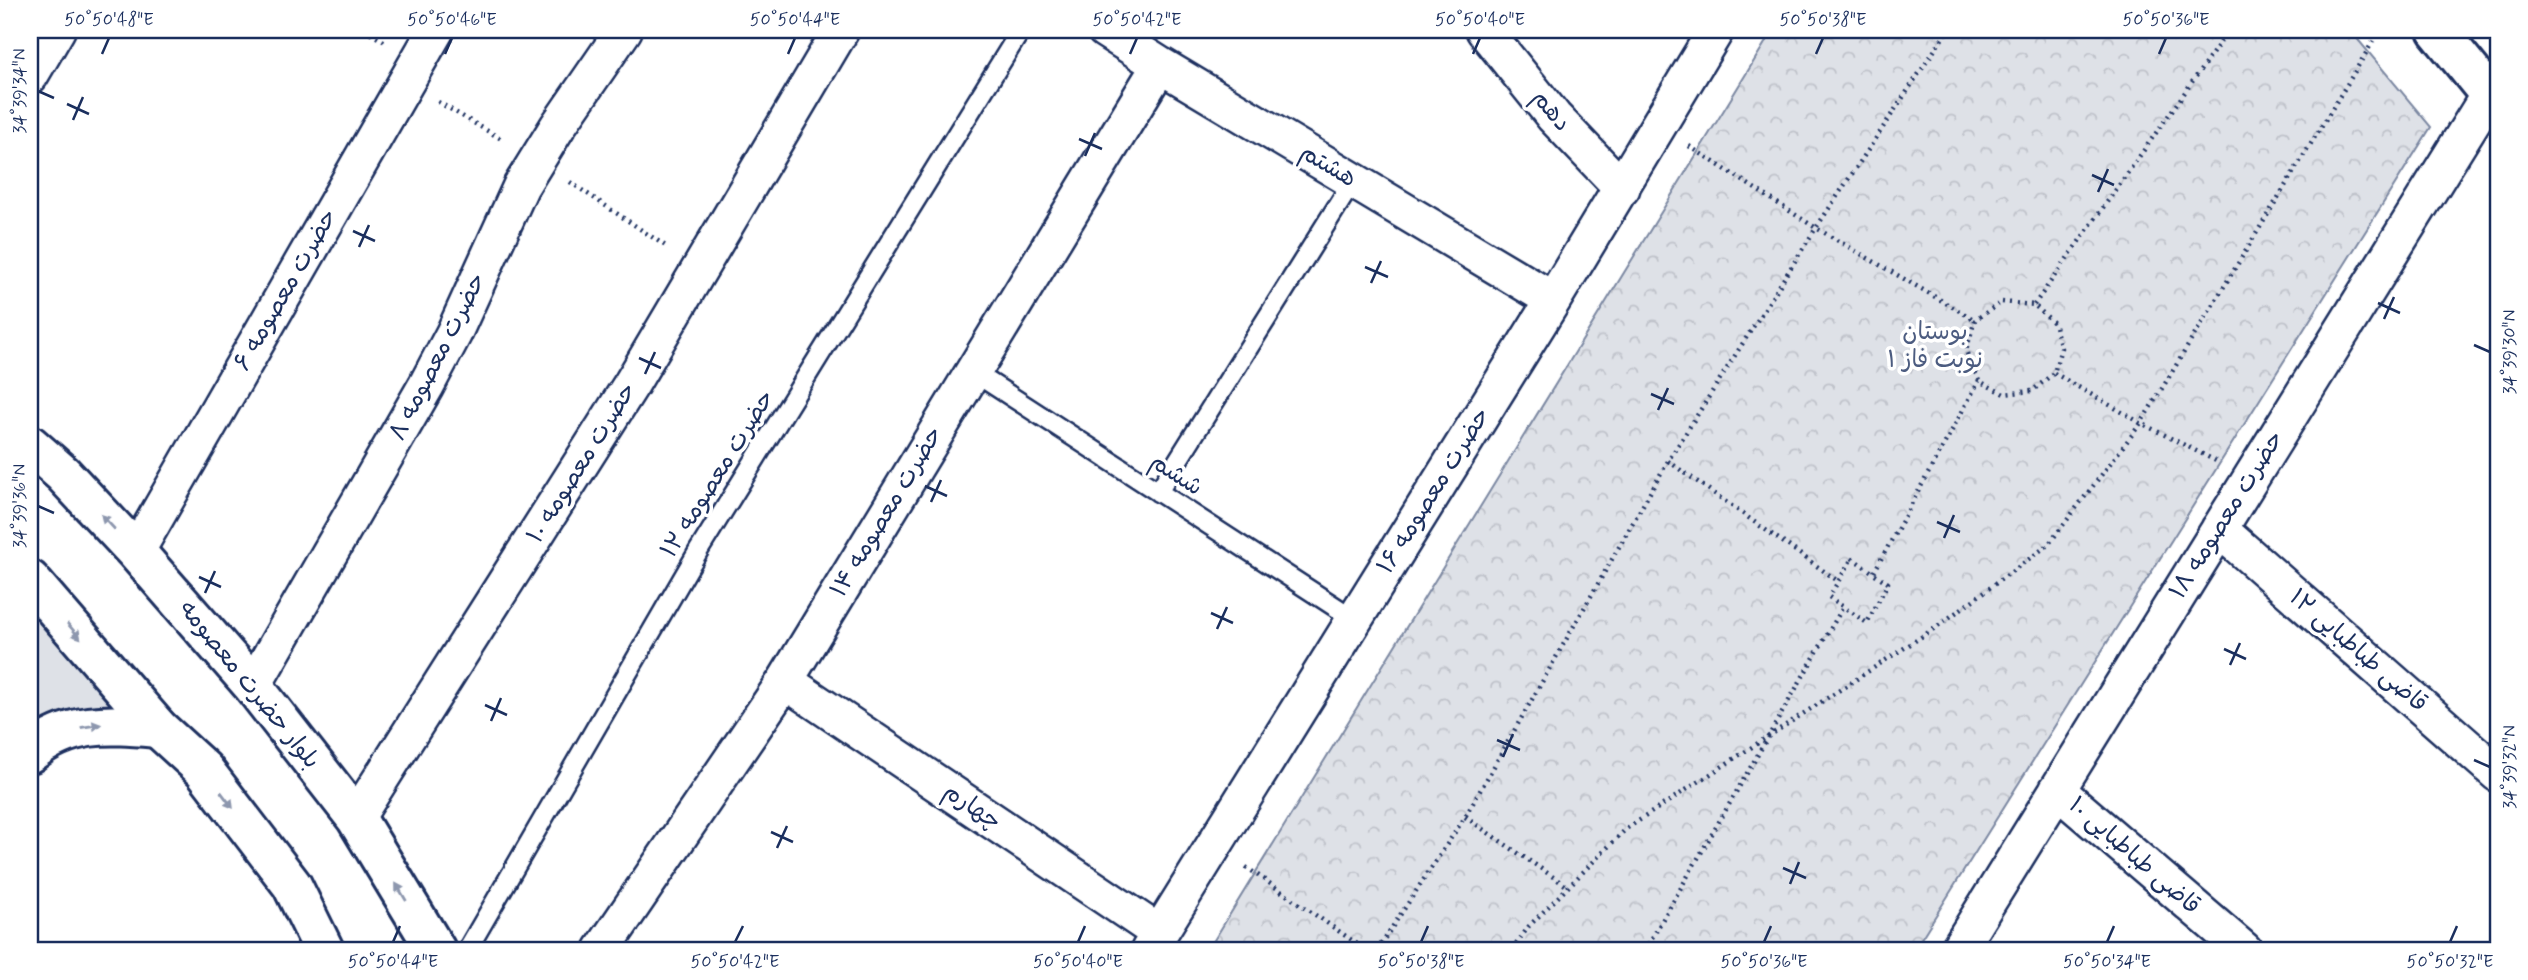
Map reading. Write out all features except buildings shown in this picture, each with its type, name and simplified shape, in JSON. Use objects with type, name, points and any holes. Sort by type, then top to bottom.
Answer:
[{"type":"main road","points":[[2437,30],[2495,93]]},
{"type":"main road","name":"بلوار حضرت معصومه","points":[[30,445],[63,474],[136,552],[253,686],[356,818],[436,950]]},
{"type":"main road","points":[[30,580],[158,728],[204,770],[292,885],[324,950]]},
{"type":"main road","points":[[30,753],[74,729],[107,724],[158,728]]},
{"type":"street","points":[[30,76],[57,30]]},
{"type":"street","name":"حضرت معصومه ۶","points":[[136,552],[436,30]]},
{"type":"street","name":"حضرت معصومه ۸","points":[[253,686],[426,386],[460,321],[521,186],[558,126],[624,30]]},
{"type":"street","name":"حضرت معصومه ۱۰","points":[[356,818],[632,383],[841,30]]},
{"type":"street","name":"هشتم","points":[[1105,30],[1553,300]]},
{"type":"street","name":"دهم","points":[[1484,30],[1554,117],[1622,188]]},
{"type":"street","name":"حضرت معصومه ۱۶","points":[[1154,942],[1553,300],[1716,30]]},
{"type":"street","name":"حضرت معصومه ۱۴","points":[[602,950],[785,681],[1160,65]]},
{"type":"street","name":"حضرت معصومه ۱۸","points":[[1958,950],[2250,478],[2495,93]]},
{"type":"street","name":"قاضی طباطبایی ۱۲","points":[[2219,529],[2498,774]]},
{"type":"street","name":"چهارم","points":[[785,681],[1154,942]]},
{"type":"street","name":"قاضی طباطبایی ۱۰","points":[[2057,790],[2244,950]]},
{"type":"lane","name":"حضرت معصومه ۱۲","points":[[467,950],[699,550],[1020,30]]},
{"type":"lane","points":[[1158,492],[1353,181]]},
{"type":"lane","name":"ششم","points":[[972,370],[1354,619]]},
{"type":"path","points":[[1377,950],[1465,817],[1668,461],[1816,228],[1948,30]]},
{"type":"path","points":[[2034,305],[2228,30]]},
{"type":"path","points":[[1512,950],[1529,926],[1626,829],[1935,628],[2048,545],[2141,423],[2379,30]]},
{"type":"path","points":[[1659,127],[1816,228],[1975,320]]},
{"type":"path","points":[[2001,302],[2034,305],[2054,323],[2061,348],[2054,373],[2032,391],[2004,394],[1979,380],[1966,351],[1975,320],[2001,302]]},
{"type":"path","points":[[2054,373],[2141,423],[2250,478]]},
{"type":"path","points":[[1874,572],[1979,380]]},
{"type":"path","points":[[1668,461],[1838,581]]},
{"type":"path","points":[[1852,558],[1888,583],[1867,623],[1829,597],[1838,581],[1852,558]]},
{"type":"path","points":[[1645,950],[1843,607]]},
{"type":"path","points":[[1465,817],[1568,887]]},
{"type":"path","points":[[1214,845],[1366,950]]},
{"type":"green space","name":"بوستان نوبت فاز ۱","points":[[1773,30],[2350,30],[2431,127],[1914,950],[1208,950]]},
{"type":"green space","points":[[30,593],[127,705],[104,707],[30,735]]}]
